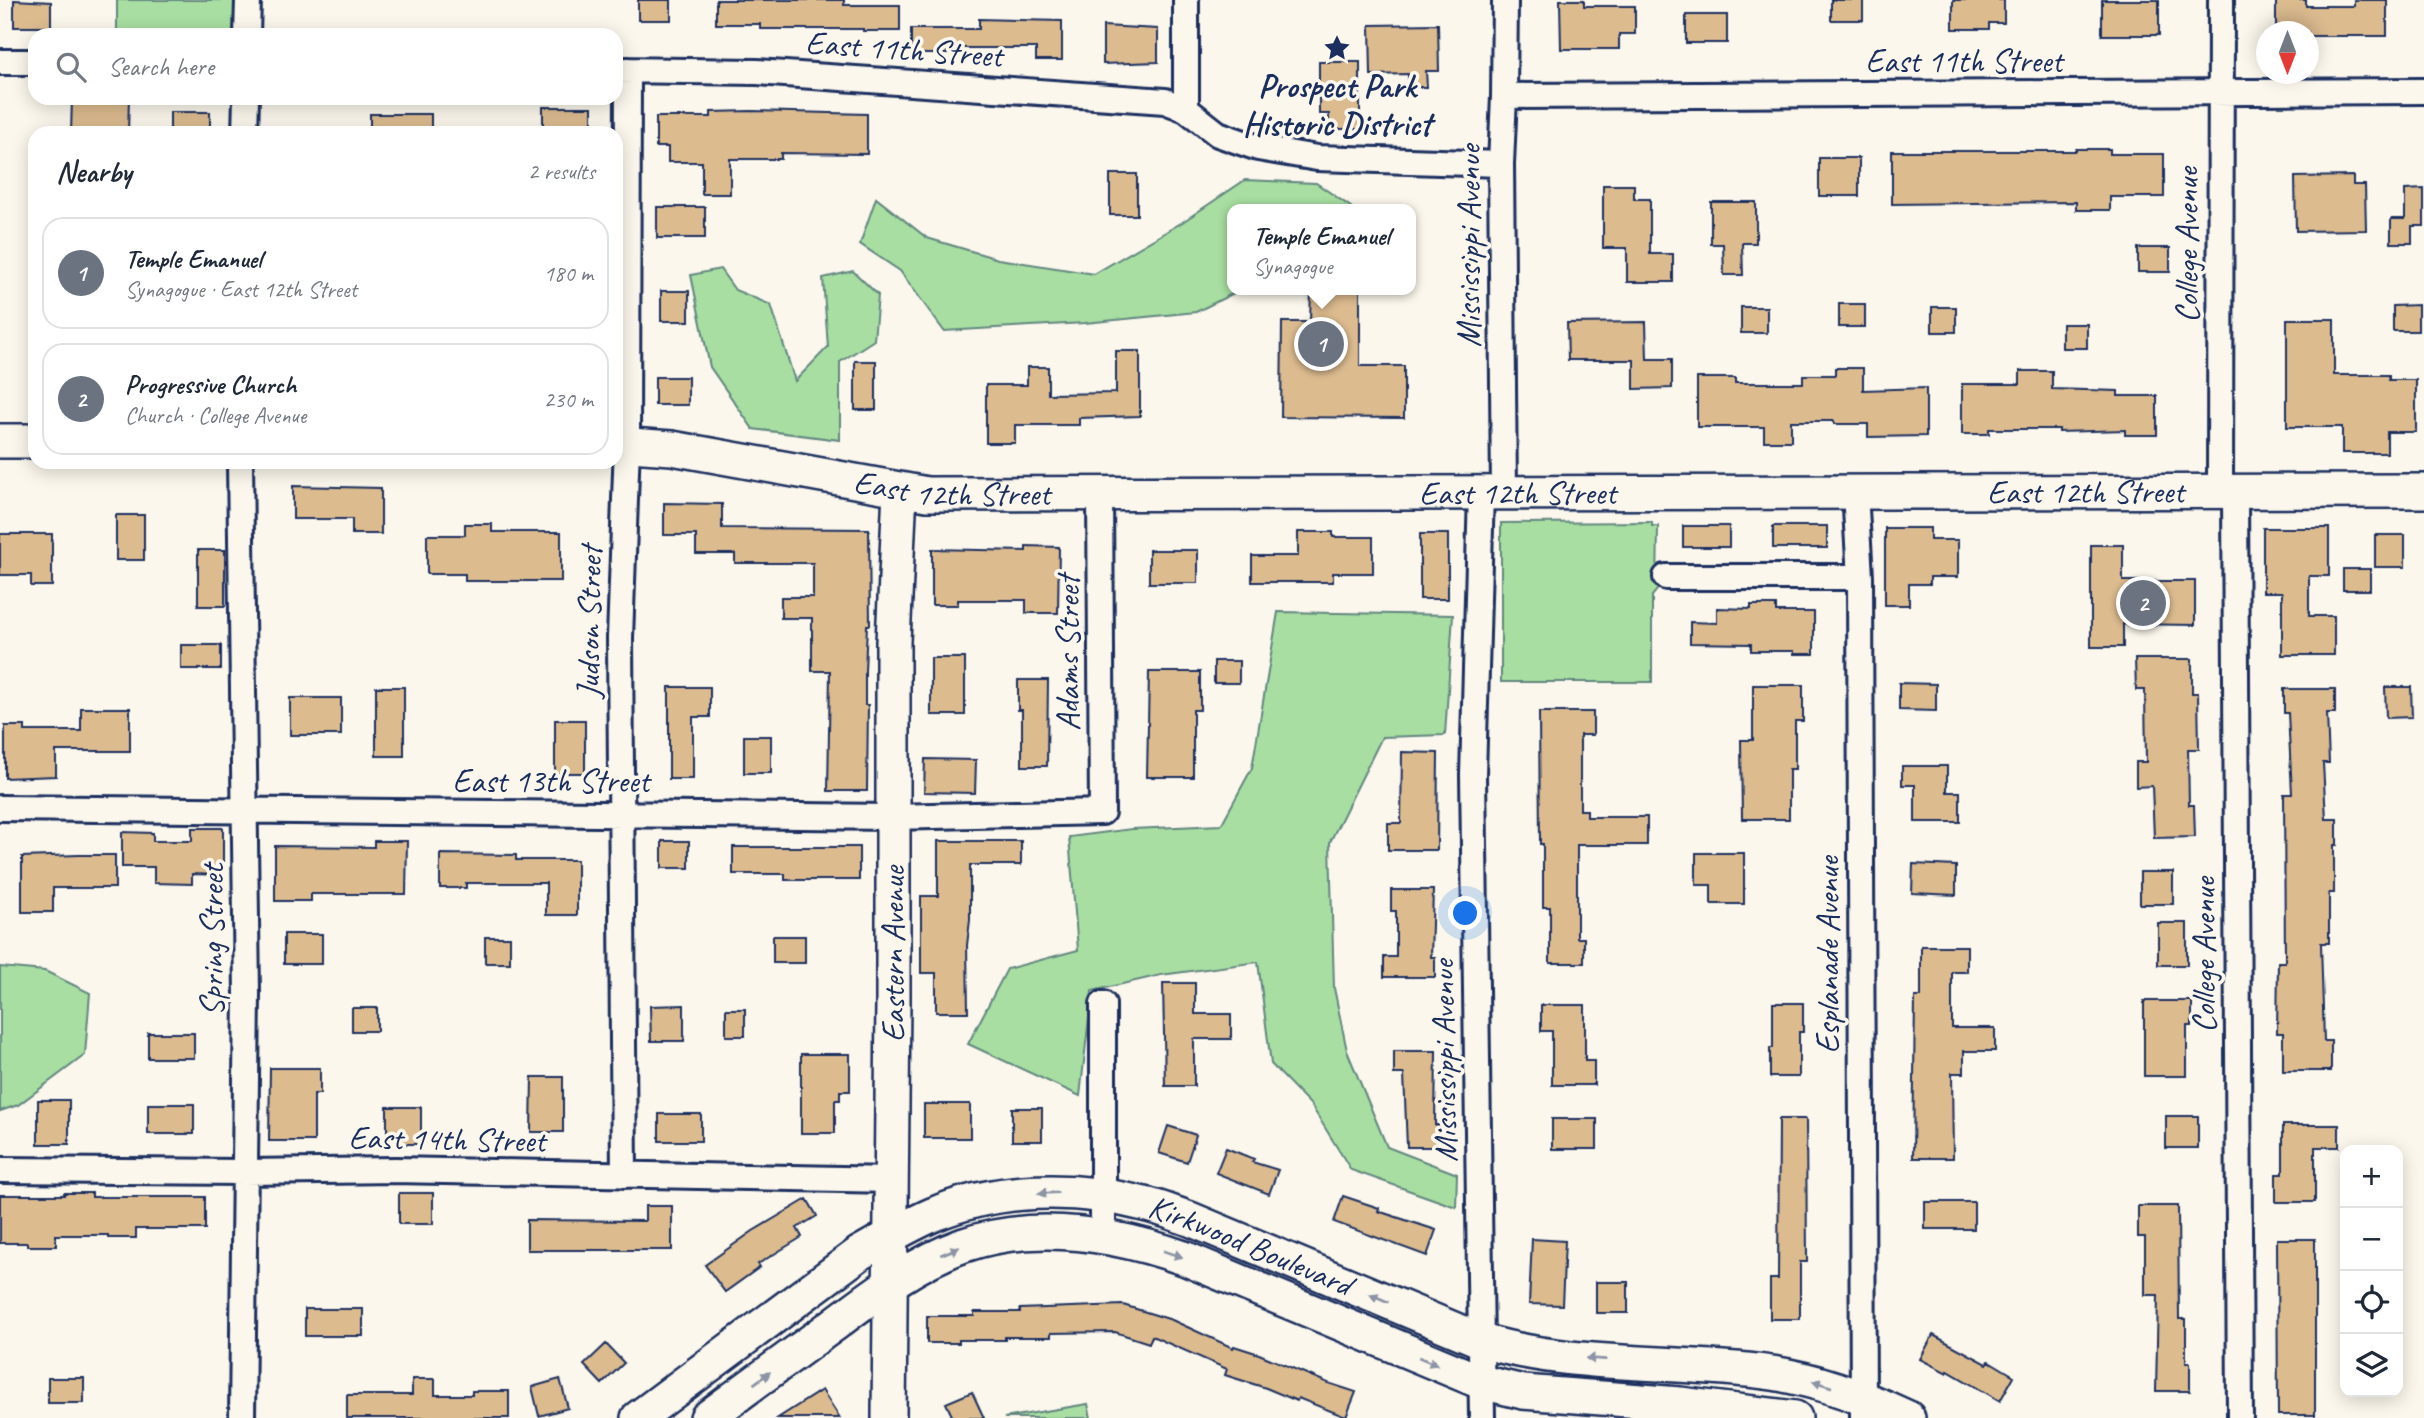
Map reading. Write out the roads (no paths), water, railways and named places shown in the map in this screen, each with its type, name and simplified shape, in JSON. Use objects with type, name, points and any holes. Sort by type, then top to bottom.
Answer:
[{"type":"street","points":[[247,28],[248,0]]},
{"type":"street","points":[[1186,0],[1186,109],[1218,134],[1253,146],[1317,158],[1501,164]]},
{"type":"street","name":"Mississippi Avenue","points":[[1482,1418],[1473,775],[1492,492],[1505,0]]},
{"type":"street","name":"College Avenue","points":[[2221,0],[2240,1418]]},
{"type":"street","points":[[0,62],[28,62]]},
{"type":"street","name":"East 11th Street","points":[[623,70],[757,72],[1164,101],[1186,109]]},
{"type":"street","name":"East 11th Street","points":[[1504,96],[2424,91]]},
{"type":"street","points":[[244,126],[246,105]]},
{"type":"street","name":"Judson Street","points":[[622,105],[622,126]]},
{"type":"street","points":[[0,441],[28,441]]},
{"type":"street","name":"East 12th Street","points":[[623,444],[672,448],[900,490],[947,494],[2424,491]]},
{"type":"street","name":"Spring Street","points":[[240,469],[247,994],[242,1418]]},
{"type":"street","name":"Judson Street","points":[[622,469],[620,638],[624,1175]]},
{"type":"street","name":"Eastern Avenue","points":[[889,1418],[893,642],[900,490]]},
{"type":"street","name":"Esplanade Avenue","points":[[1855,492],[1860,577],[1863,1407]]},
{"type":"street","name":"Adams Street","points":[[1100,493],[1102,812]]},
{"type":"street","points":[[1666,577],[1860,577]]},
{"type":"street","name":"East 13th Street","points":[[0,808],[892,817],[1102,812]]},
{"type":"street","points":[[1102,1236],[1103,1004]]},
{"type":"street","name":"East 14th Street","points":[[0,1170],[395,1170],[892,1180]]},
{"type":"street","name":"Kirkwood Boulevard","points":[[638,1418],[860,1253],[891,1236],[933,1215],[981,1199],[1066,1192],[1144,1203],[1190,1219],[1482,1341],[1545,1356],[1668,1363],[1772,1373],[1811,1380],[1863,1407],[1908,1418]]},
{"type":"street","name":"Kirkwood Boulevard","points":[[707,1418],[890,1283],[932,1258],[966,1245],[1016,1235],[1052,1233],[1102,1236],[1146,1245],[1184,1258],[1481,1382],[1523,1392],[1680,1404],[1795,1418]]},
{"type":"place","name":"Prospect Park Historic District","points":[[1337,48]]},
{"type":"place","name":"Temple Emanuel","points":[[1321,344]]},
{"type":"place","name":"Progressive Church","points":[[2143,603]]}]
